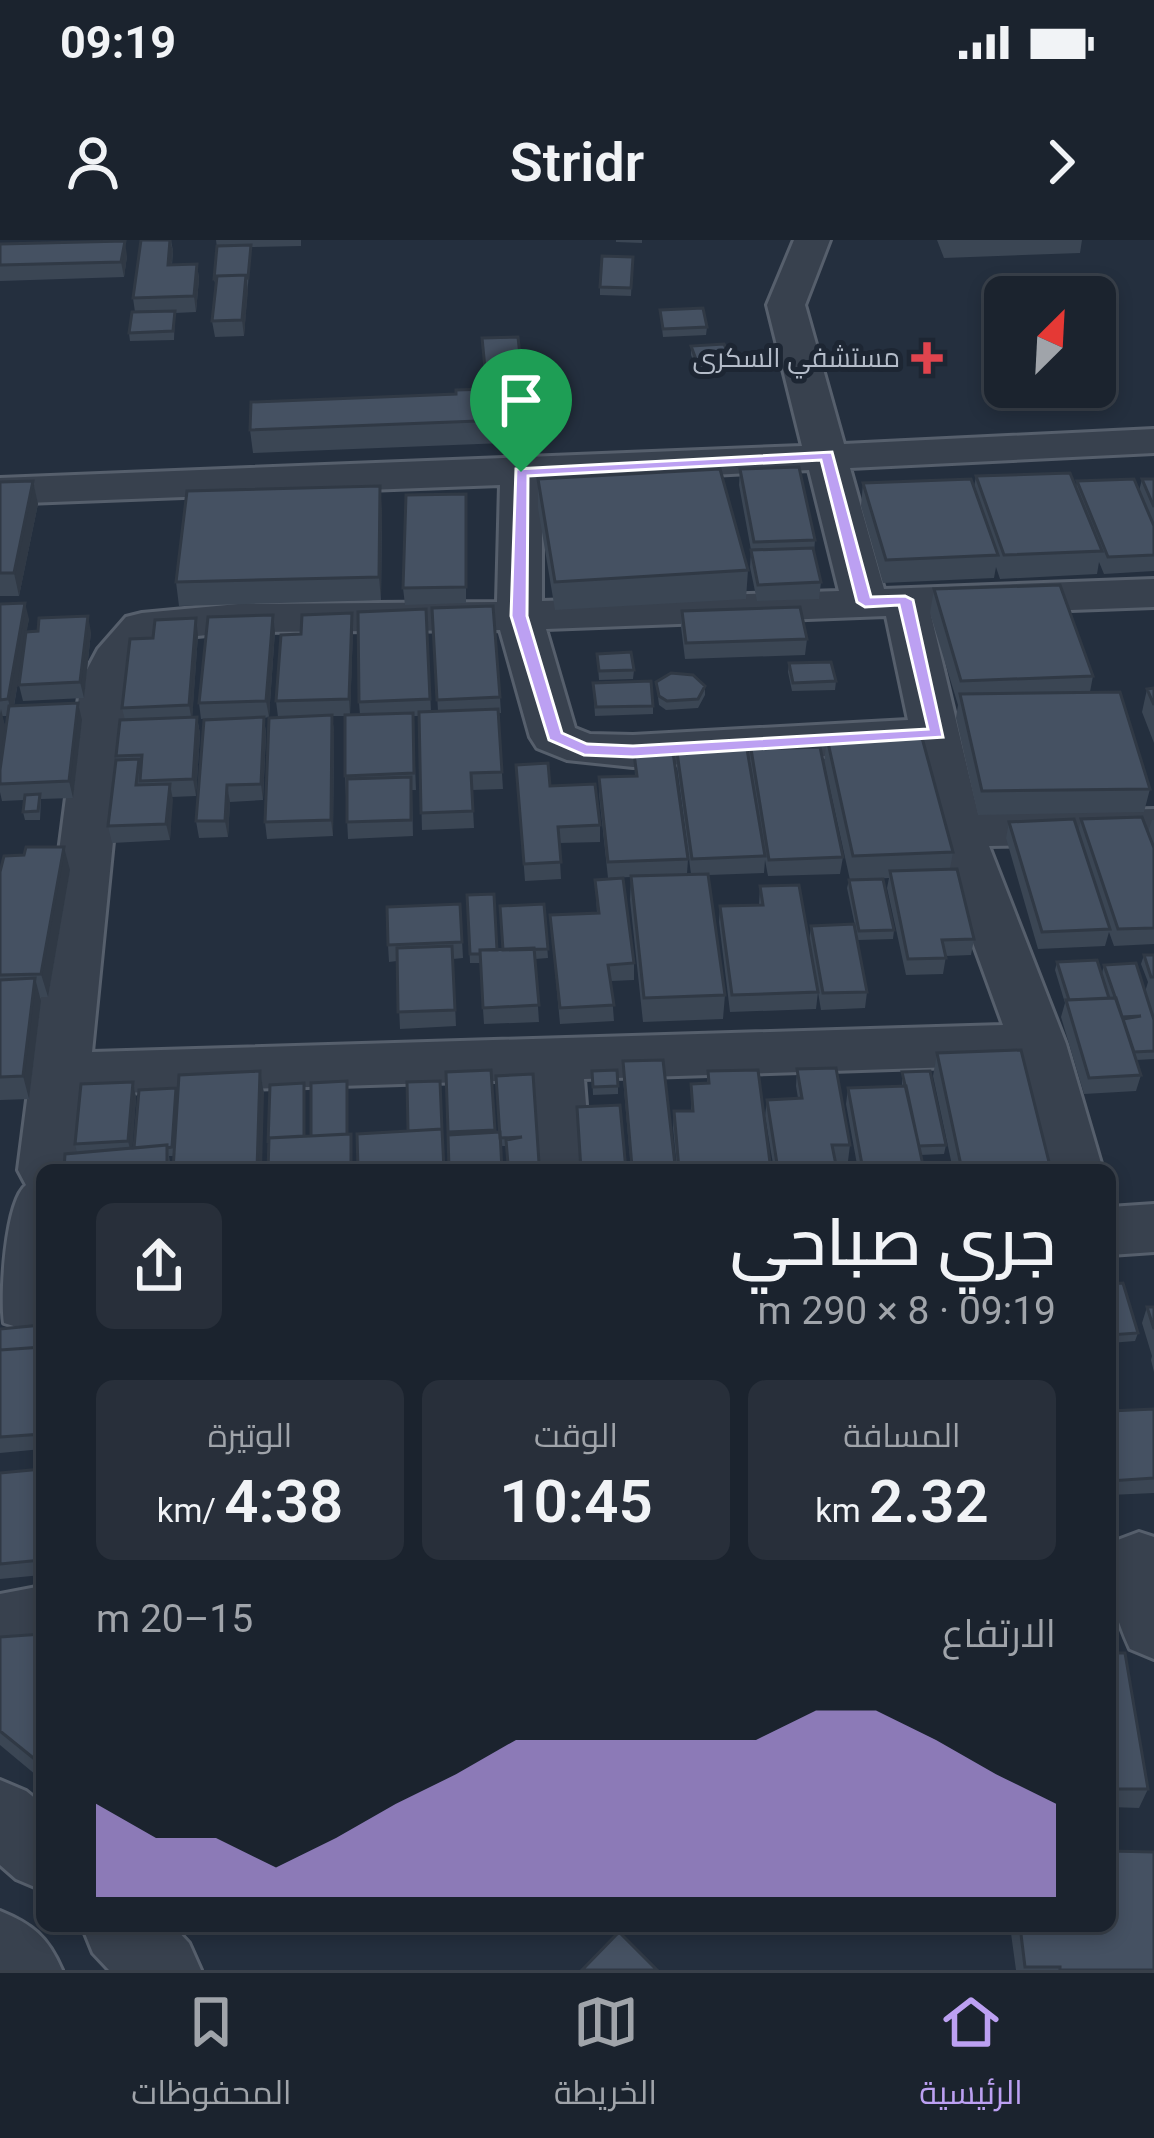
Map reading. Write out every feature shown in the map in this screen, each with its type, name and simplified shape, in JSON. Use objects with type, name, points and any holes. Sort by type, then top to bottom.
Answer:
[{"type":"street","points":[[812,240],[786,305],[827,455],[937,734],[957,830],[1038,1044],[1072,1164]]},
{"type":"street","points":[[0,491],[1154,441]]},
{"type":"street","points":[[521,472],[519,616],[554,736],[584,749],[688,749],[937,734]]},
{"type":"street","points":[[48,1164],[105,681],[124,645],[142,627],[171,622],[519,616],[1154,593]]},
{"type":"street","points":[[957,830],[1154,826]]},
{"type":"street","points":[[62,1075],[1038,1044]]},
{"type":"street","points":[[555,1058],[562,1164]]},
{"type":"street","points":[[1116,1231],[1154,1228]]},
{"type":"street","points":[[23,1306],[36,1236]]},
{"type":"street","points":[[1134,1563],[1154,1627]]},
{"type":"street","points":[[0,1626],[36,1618]]},
{"type":"street","points":[[0,1816],[36,1847]]},
{"type":"street","points":[[126,1932],[162,1970]]},
{"type":"street","points":[[0,1949],[23,1970]]},
{"type":"building","points":[[141,240],[170,240],[168,265],[197,264],[194,296],[133,298]]},
{"type":"building","points":[[125,241],[121,262],[0,265],[0,244]]},
{"type":"building","points":[[251,245],[248,278],[214,279],[217,246]]},
{"type":"building","points":[[602,256],[633,257],[631,288],[600,287]]},
{"type":"building","points":[[246,275],[242,320],[212,321],[217,276]]},
{"type":"building","points":[[703,308],[707,327],[663,329],[660,310]]},
{"type":"building","points":[[175,311],[173,331],[129,333],[132,312]]},
{"type":"building","points":[[518,337],[527,419],[250,430],[251,402],[487,389],[482,338]]},
{"type":"building","points":[[724,344],[731,359],[697,362],[691,346]]},
{"type":"building","points":[[799,467],[815,540],[754,542],[740,469]]},
{"type":"building","points":[[720,469],[748,570],[555,582],[538,479]]},
{"type":"building","points":[[1070,473],[1102,551],[1004,555],[976,476]]},
{"type":"building","points":[[971,479],[998,555],[886,560],[863,483]]},
{"type":"building","points":[[1134,479],[1154,526],[1154,555],[1108,557],[1077,481]]},
{"type":"building","points":[[1142,479],[1154,479],[1154,507]]},
{"type":"building","points":[[33,481],[14,573],[0,573],[0,482]]},
{"type":"building","points":[[380,486],[379,577],[176,582],[187,491]]},
{"type":"building","points":[[466,494],[466,587],[403,588],[406,495]]},
{"type":"building","points":[[813,548],[821,582],[758,585],[751,550]]},
{"type":"building","points":[[1060,585],[1093,676],[961,681],[934,589]]},
{"type":"building","points":[[25,603],[8,699],[0,700],[0,604]]},
{"type":"building","points":[[493,606],[500,697],[437,700],[432,608]]},
{"type":"building","points":[[800,607],[807,639],[686,643],[682,611]]},
{"type":"building","points":[[426,609],[430,699],[359,702],[358,612]]},
{"type":"building","points":[[352,613],[349,699],[276,701],[281,635],[301,634],[302,615]]},
{"type":"building","points":[[273,615],[266,701],[199,703],[208,617]]},
{"type":"building","points":[[88,616],[80,682],[19,685],[26,632],[38,631],[39,618]]},
{"type":"building","points":[[196,618],[189,705],[122,708],[130,639],[153,638],[155,620]]},
{"type":"building","points":[[631,652],[634,670],[599,671],[597,654]]},
{"type":"building","points":[[831,662],[836,681],[793,683],[789,663]]},
{"type":"building","points":[[671,673],[693,675],[705,686],[698,699],[667,701],[659,696],[656,682]]},
{"type":"building","points":[[651,681],[653,706],[596,707],[593,683]]},
{"type":"building","points":[[1120,692],[1150,789],[982,791],[960,694]]},
{"type":"building","points":[[78,703],[69,781],[0,784],[9,706]]},
{"type":"building","points":[[498,709],[502,772],[471,773],[473,811],[421,813],[419,712]]},
{"type":"building","points":[[413,713],[414,773],[345,776],[345,715]]},
{"type":"building","points":[[332,715],[331,820],[265,822],[269,718]]},
{"type":"building","points":[[197,717],[193,779],[140,781],[142,755],[116,756],[120,720]]},
{"type":"building","points":[[264,717],[261,784],[227,785],[225,821],[196,821],[204,720]]},
{"type":"building","points":[[921,734],[953,852],[853,856],[827,738]]},
{"type":"building","points":[[820,747],[843,857],[769,860],[751,749]]},
{"type":"building","points":[[747,749],[765,856],[692,859],[677,752]]},
{"type":"building","points":[[673,752],[688,859],[608,862],[599,777],[637,776],[634,754]]},
{"type":"building","points":[[139,759],[136,785],[170,784],[166,824],[108,826],[116,760]]},
{"type":"building","points":[[548,763],[550,786],[595,784],[600,825],[558,827],[561,862],[524,864],[516,765]]},
{"type":"building","points":[[411,777],[411,820],[347,822],[347,779]]},
{"type":"building","points":[[40,794],[38,811],[23,812],[25,795]]},
{"type":"building","points":[[1142,817],[1154,848],[1154,928],[1118,929],[1081,819]]},
{"type":"building","points":[[1074,819],[1110,929],[1042,932],[1009,822]]},
{"type":"building","points":[[26,847],[64,847],[41,974],[0,975],[0,872],[4,856],[24,855]]},
{"type":"building","points":[[957,869],[974,939],[942,940],[946,958],[908,959],[890,871]]},
{"type":"building","points":[[708,874],[725,995],[644,998],[631,876]]},
{"type":"building","points":[[623,878],[634,963],[608,965],[614,1005],[560,1008],[550,915],[599,913],[595,880]]},
{"type":"building","points":[[883,879],[894,930],[859,931],[849,880]]},
{"type":"building","points":[[799,885],[818,992],[732,995],[720,906],[763,905],[760,886]]},
{"type":"building","points":[[494,894],[497,950],[470,954],[467,895]]},
{"type":"building","points":[[460,904],[462,942],[388,945],[387,907]]},
{"type":"building","points":[[544,904],[548,949],[503,950],[500,906]]},
{"type":"building","points":[[854,924],[867,992],[823,993],[811,926]]},
{"type":"building","points":[[452,946],[455,1010],[398,1012],[397,948]]},
{"type":"building","points":[[534,948],[539,1005],[483,1008],[480,950]]},
{"type":"building","points":[[1144,955],[1154,955],[1154,977],[1151,977]]},
{"type":"building","points":[[1097,960],[1109,998],[1069,1000],[1057,962]]},
{"type":"building","points":[[1136,963],[1154,1020],[1154,1051],[1134,1052],[1123,1019],[1141,1016],[1122,1017],[1104,965]]},
{"type":"building","points":[[35,978],[23,1076],[0,1077],[0,980]]},
{"type":"building","points":[[1116,998],[1141,1075],[1089,1078],[1066,1000]]},
{"type":"building","points":[[1021,1050],[1050,1164],[961,1164],[937,1053]]},
{"type":"building","points":[[663,1060],[675,1164],[632,1164],[623,1061]]},
{"type":"building","points":[[836,1068],[850,1145],[832,1145],[836,1164],[777,1164],[767,1100],[802,1098],[797,1069]]},
{"type":"building","points":[[491,1070],[495,1130],[448,1132],[446,1072]]},
{"type":"building","points":[[617,1070],[618,1086],[593,1087],[592,1071]]},
{"type":"building","points":[[758,1070],[770,1164],[678,1164],[674,1111],[693,1111],[691,1084],[709,1083],[708,1071]]},
{"type":"building","points":[[260,1071],[257,1164],[173,1164],[179,1075]]},
{"type":"building","points":[[930,1071],[946,1145],[919,1146],[902,1072]]},
{"type":"building","points":[[533,1074],[539,1163],[508,1164],[506,1140],[522,1137],[500,1138],[496,1076]]},
{"type":"building","points":[[347,1081],[347,1134],[311,1136],[311,1083]]},
{"type":"building","points":[[440,1081],[442,1129],[408,1131],[407,1082]]},
{"type":"building","points":[[133,1082],[128,1141],[75,1144],[81,1084]]},
{"type":"building","points":[[304,1083],[304,1136],[269,1138],[268,1143],[270,1085]]},
{"type":"building","points":[[906,1086],[923,1164],[862,1164],[848,1088]]},
{"type":"building","points":[[176,1088],[172,1147],[134,1148],[139,1090]]},
{"type":"building","points":[[620,1105],[625,1164],[581,1164],[577,1107]]},
{"type":"building","points":[[442,1129],[444,1164],[358,1164],[357,1134]]},
{"type":"building","points":[[500,1132],[502,1164],[449,1164],[448,1135]]},
{"type":"building","points":[[351,1134],[351,1164],[268,1164],[269,1138]]},
{"type":"building","points":[[167,1145],[167,1164],[64,1164],[65,1154]]},
{"type":"building","points":[[1123,1283],[1138,1333],[1116,1335],[1116,1284]]},
{"type":"building","points":[[36,1326],[36,1347],[0,1350],[0,1329]]},
{"type":"building","points":[[36,1347],[36,1434],[0,1437],[0,1350]]},
{"type":"building","points":[[1154,1409],[1154,1478],[1116,1481],[1116,1411]]},
{"type":"building","points":[[36,1470],[36,1561],[0,1564],[0,1473]]},
{"type":"building","points":[[36,1634],[36,1760],[0,1731],[0,1637]]},
{"type":"building","points":[[1116,1653],[1125,1653],[1148,1789],[1116,1789]]},
{"type":"building","points":[[1116,1851],[1154,1852],[1154,1970],[1025,1967],[1021,1932],[1116,1932]]},
{"type":"building","points":[[619,1932],[657,1970],[582,1970]]},
{"type":"place","name":"مستشفي السكرى","points":[[927,358]]},
{"type":"route","points":[[827,455],[865,602],[905,600],[937,734],[633,751],[584,749],[554,736],[519,616],[521,472],[827,455]]}]
